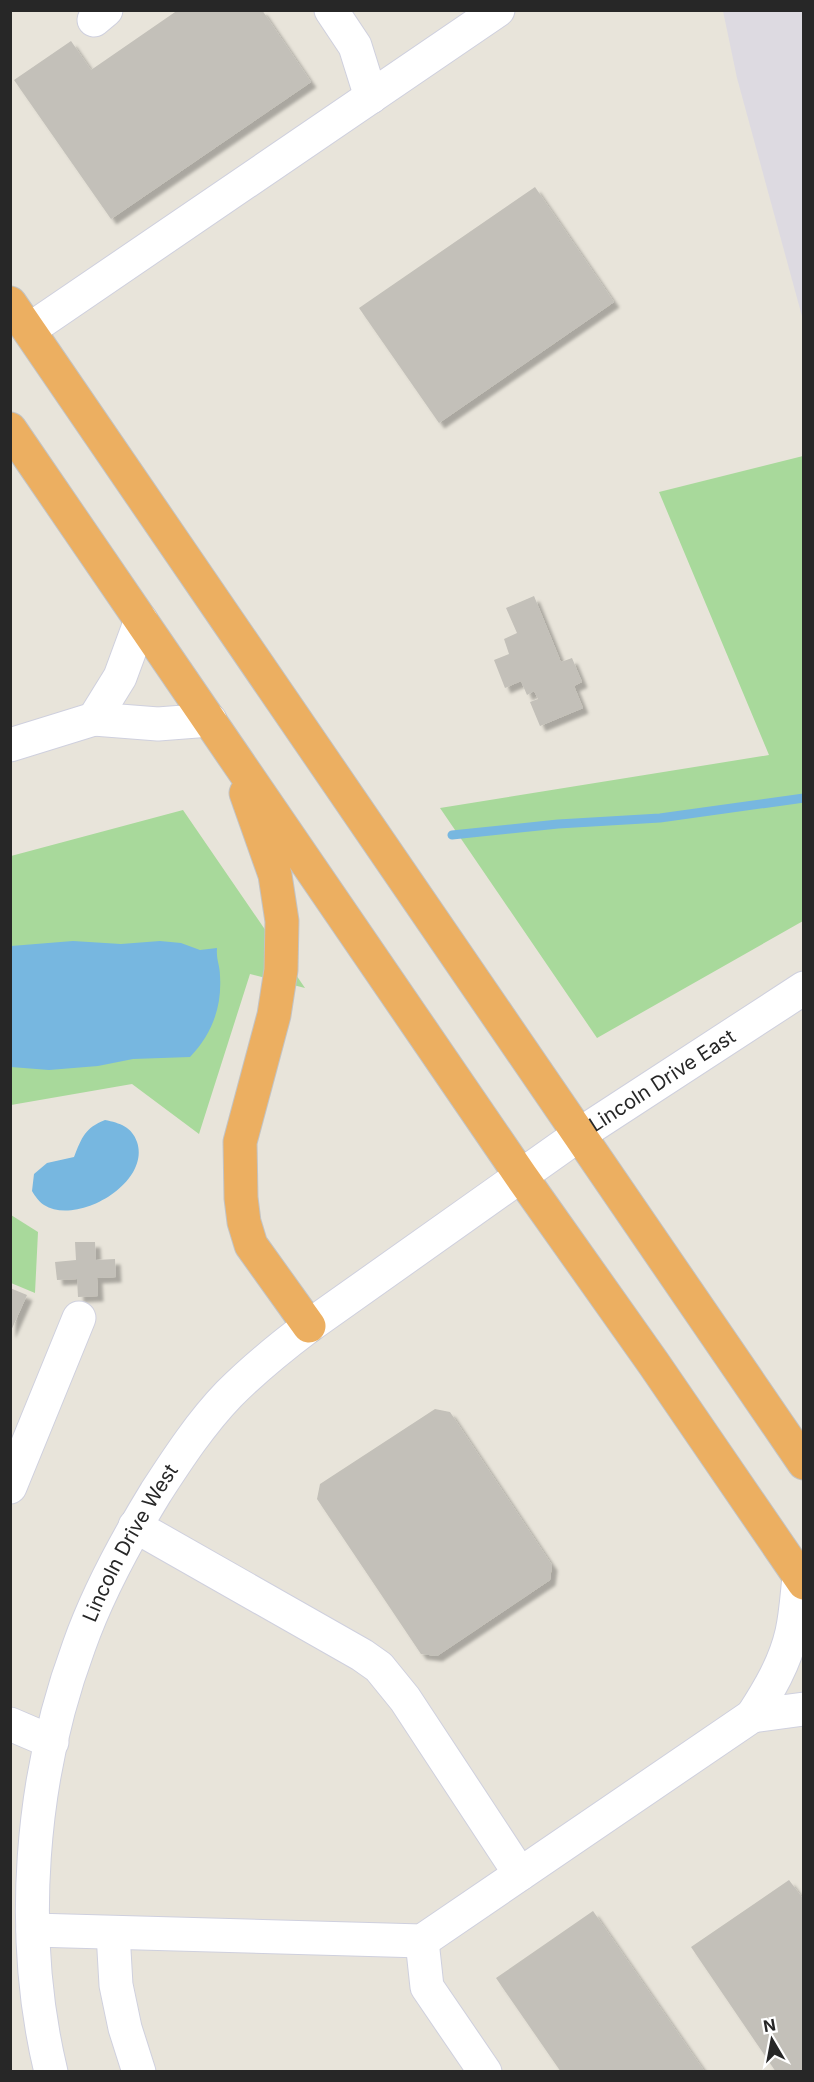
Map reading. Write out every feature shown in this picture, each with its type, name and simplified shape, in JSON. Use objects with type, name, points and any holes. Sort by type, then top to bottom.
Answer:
[{"type":"highway","points":[[10,303],[804,1463]]},
{"type":"highway","points":[[10,429],[521,1176],[654,1364],[801,1580]]},
{"type":"highway","points":[[231,752],[275,875],[282,921],[281,970],[274,1016],[240,1142],[244,1222],[251,1245],[259,1258],[309,1326]]},
{"type":"street","points":[[332,10],[355,46],[371,97]]},
{"type":"street","points":[[29,330],[498,10]]},
{"type":"street","points":[[94,719],[120,677],[141,620]]},
{"type":"street","points":[[10,745],[94,719],[158,724],[210,720]]},
{"type":"street","name":"Lincoln Drive East","points":[[521,1176],[580,1134],[804,988]]},
{"type":"street","name":"Lincoln Drive West","points":[[51,2072],[37,1987],[32,1901],[44,1777],[58,1711],[79,1646],[105,1585],[135,1526],[170,1471],[207,1420],[228,1395],[271,1356],[309,1326],[521,1176]]},
{"type":"street","points":[[10,1487],[79,1318]]},
{"type":"street","points":[[135,1526],[362,1655],[379,1667],[405,1699],[520,1874]]},
{"type":"street","points":[[33,1930],[422,1941],[752,1716],[767,1693],[785,1656],[792,1632],[801,1580]]},
{"type":"street","points":[[752,1716],[804,1709]]},
{"type":"street","points":[[10,1724],[51,1742]]},
{"type":"street","points":[[113,1933],[116,1985],[125,2028],[139,2072]]},
{"type":"street","points":[[422,1941],[427,1987],[485,2072]]},
{"type":"shaded area","points":[[723,11],[803,11],[803,320],[737,78]]},
{"type":"green space","points":[[803,456],[803,921],[597,1038],[440,808],[769,755],[659,492]]},
{"type":"green space","points":[[183,810],[305,988],[250,974],[199,1134],[132,1084],[11,1105],[11,856]]},
{"type":"green space","points":[[11,1215],[38,1232],[35,1293],[11,1283]]},
{"type":"water","points":[[73,941],[121,944],[160,941],[181,943],[200,950],[217,948],[220,987],[217,1009],[210,1029],[190,1057],[133,1059],[98,1066],[49,1070],[11,1067],[11,946]]},
{"type":"water","points":[[105,1120],[125,1126],[135,1137],[138,1157],[133,1172],[108,1197],[92,1205],[74,1210],[58,1210],[42,1204],[32,1191],[34,1174],[47,1163],[74,1157],[85,1134],[93,1126]]},
{"type":"building","points":[[178,10],[262,10],[311,82],[111,219],[14,80],[71,41],[91,70]]},
{"type":"building","points":[[535,187],[614,302],[439,423],[359,308]]},
{"type":"building","points":[[534,596],[561,662],[572,658],[582,682],[574,686],[583,708],[540,726],[530,702],[538,699],[534,691],[527,695],[521,681],[505,688],[494,660],[509,654],[504,639],[517,633],[506,608]]},
{"type":"building","points":[[75,1242],[95,1242],[96,1260],[115,1259],[116,1277],[97,1278],[98,1296],[78,1297],[77,1279],[57,1280],[55,1262],[76,1260]]},
{"type":"building","points":[[10,1288],[27,1295],[10,1333]]},
{"type":"building","points":[[435,1409],[450,1412],[552,1565],[550,1580],[437,1656],[421,1654],[317,1499],[320,1484]]},
{"type":"building","points":[[789,1880],[804,1900],[804,2072],[776,2072],[691,1947]]},
{"type":"building","points":[[593,1911],[705,2072],[561,2072],[496,1978]]},
{"type":"waterway","points":[[452,835],[558,824],[660,818],[804,798]]}]
